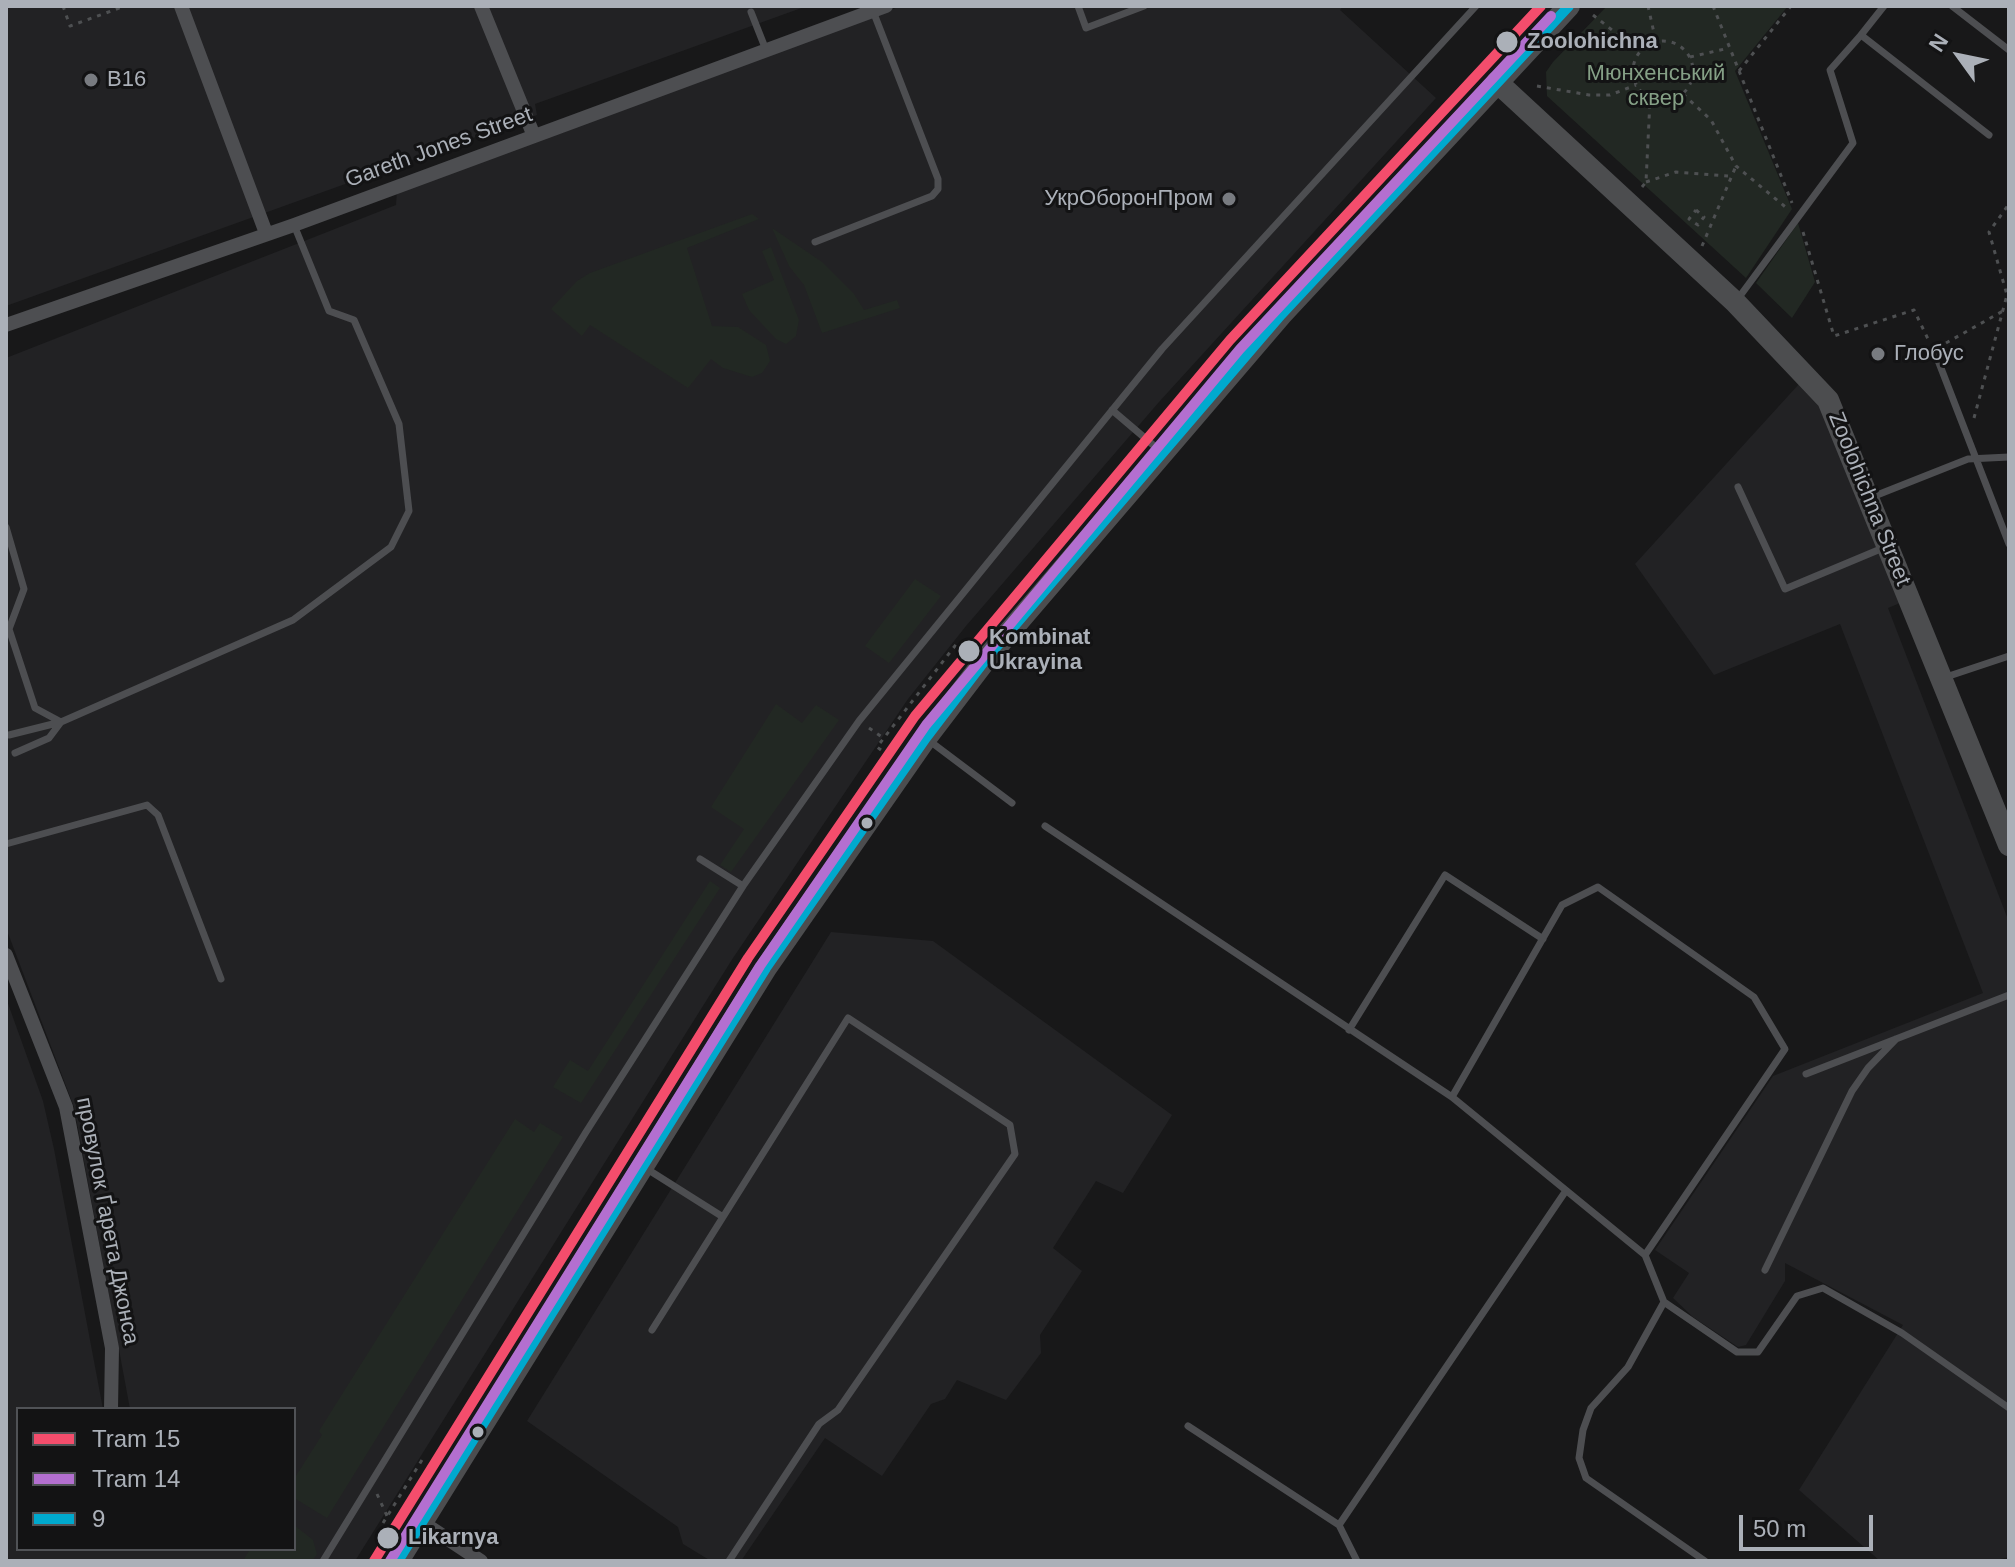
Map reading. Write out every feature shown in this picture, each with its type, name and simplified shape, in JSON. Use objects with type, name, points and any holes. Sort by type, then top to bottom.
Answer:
[{"type":"main road","points":[[398,1561],[774,955],[926,738],[987,658],[1281,315],[1569,6]]},
{"type":"main road","name":"Zoolohichna Street","points":[[1497,82],[1735,302],[1828,400],[2009,845]]},
{"type":"street","points":[[181,6],[266,233]]},
{"type":"street","points":[[481,6],[534,136]]},
{"type":"street","name":"Gareth Jones Street","points":[[6,325],[294,225],[880,8]]},
{"type":"street","name":"провулок Ґарета Джонса","points":[[6,955],[66,1107],[112,1348],[111,1407]]},
{"type":"street","points":[[422,1522],[481,1561]]},
{"type":"lane","points":[[1078,6],[1086,28],[1144,6]]},
{"type":"lane","points":[[323,1561],[586,1132],[743,886],[859,721],[1162,349],[1476,6]]},
{"type":"lane","points":[[1735,302],[1853,143],[1830,70],[1884,6]]},
{"type":"lane","points":[[1952,6],[2009,50]]},
{"type":"lane","points":[[815,242],[932,196],[938,189],[938,179],[880,8]]},
{"type":"lane","points":[[751,12],[766,50]]},
{"type":"lane","points":[[1861,35],[1989,135]]},
{"type":"lane","points":[[9,735],[61,722],[293,620],[391,547],[409,511],[399,424],[354,320],[329,311],[294,225]]},
{"type":"lane","points":[[1934,350],[2009,544]]},
{"type":"lane","points":[[1112,410],[1161,452]]},
{"type":"lane","points":[[1870,498],[1977,458],[2009,457]]},
{"type":"lane","points":[[1738,487],[1785,589],[1889,546]]},
{"type":"lane","points":[[6,527],[24,589],[9,629],[35,708],[61,722]]},
{"type":"lane","points":[[1942,679],[2009,656]]},
{"type":"lane","points":[[15,753],[49,738],[61,722]]},
{"type":"lane","points":[[926,738],[1012,803]]},
{"type":"lane","points":[[6,844],[147,805],[158,815],[221,979]]},
{"type":"lane","points":[[1045,826],[1452,1097],[1645,1255],[1664,1302],[1737,1352],[1758,1352],[1797,1296],[1823,1288],[1902,1333],[2009,1408]]},
{"type":"lane","points":[[700,859],[743,886]]},
{"type":"lane","points":[[1349,1030],[1445,875],[1543,939]]},
{"type":"lane","points":[[1452,1097],[1562,905],[1598,887],[1754,997],[1785,1049],[1645,1255]]},
{"type":"lane","points":[[1806,1074],[2009,995]]},
{"type":"lane","points":[[652,1330],[848,1018],[1010,1125],[1015,1154],[838,1410],[819,1424],[729,1561]]},
{"type":"lane","points":[[1765,1270],[1852,1091],[1896,1039]]},
{"type":"lane","points":[[642,1166],[723,1217]]},
{"type":"lane","points":[[1339,1525],[1565,1192]]},
{"type":"lane","points":[[1664,1302],[1628,1367],[1591,1408],[1583,1430],[1579,1458],[1586,1478],[1705,1561]]},
{"type":"lane","points":[[1188,1426],[1339,1525],[1357,1561]]},
{"type":"path","points":[[63,6],[70,26],[125,6]]},
{"type":"path","points":[[1648,6],[1656,42]]},
{"type":"path","points":[[1713,6],[1798,218],[1834,336],[1914,310],[1934,350],[2003,311]]},
{"type":"path","points":[[1739,71],[1791,6]]},
{"type":"path","points":[[1593,15],[1640,52]]},
{"type":"path","points":[[1656,42],[1676,44],[1690,57],[1693,77],[1683,94],[1665,101],[1650,99],[1636,85],[1633,70],[1640,52],[1656,42]]},
{"type":"path","points":[[1690,57],[1729,48]]},
{"type":"path","points":[[1537,86],[1589,95],[1610,95],[1636,85]]},
{"type":"path","points":[[1683,94],[1711,120],[1736,166],[1798,218]]},
{"type":"path","points":[[1640,190],[1646,182],[1650,99]]},
{"type":"path","points":[[1702,246],[1729,176],[1736,166]]},
{"type":"path","points":[[1646,182],[1676,172],[1729,176]]},
{"type":"path","points":[[1972,426],[2007,295],[1989,232],[2009,204]]},
{"type":"path","points":[[1700,221],[1710,229]]},
{"type":"path","points":[[892,758],[877,747],[958,642]]},
{"type":"path","points":[[859,721],[883,738]]},
{"type":"path","points":[[383,1523],[422,1460]]},
{"type":"path","points":[[372,1481],[387,1516]]},
{"type":"shaded area","points":[[6,6],[807,6],[535,104],[537,115],[6,306]]},
{"type":"shaded area","points":[[901,6],[1343,6],[1340,10],[1436,98],[1159,402],[966,626],[908,699],[733,958],[355,1561],[6,1561],[6,998],[43,1101],[103,1407],[16,1407],[16,1551],[296,1551],[296,1407],[130,1407],[74,1107],[6,928],[6,358],[396,205],[397,191]]},
{"type":"shaded area","points":[[1799,384],[1820,404],[1900,603],[1888,608],[2009,922],[2009,1557],[1992,1561],[1880,1561],[1799,1490],[1903,1325],[1785,1263],[1785,1281],[1746,1345],[1738,1347],[1693,1317],[1673,1298],[1689,1273],[1655,1250],[1773,1076],[1983,993],[1840,624],[1714,675],[1635,564]]},
{"type":"shaded area","points":[[831,932],[933,941],[1172,1115],[1123,1193],[1096,1181],[1053,1248],[1082,1271],[1040,1335],[1041,1353],[1006,1400],[957,1380],[945,1399],[931,1404],[882,1476],[825,1438],[741,1561],[711,1561],[683,1544],[678,1527],[527,1421]]},
{"type":"green space","name":"Мюнхенський сквер","points":[[1607,6],[1788,6],[1735,71],[1792,209],[1746,278],[1547,96],[1546,72]]},
{"type":"green space","points":[[752,214],[759,219],[687,248],[712,326],[738,327],[766,345],[770,361],[762,373],[752,377],[723,368],[711,359],[688,388],[590,325],[582,336],[551,309],[577,281],[590,273]]},
{"type":"green space","points":[[1798,223],[1815,282],[1792,318],[1756,283]]},
{"type":"green space","points":[[772,228],[822,262],[854,294],[864,310],[897,300],[900,308],[822,333],[804,285],[789,266]]},
{"type":"green space","points":[[771,247],[799,320],[796,336],[786,344],[776,339],[749,310],[742,294],[774,280],[762,251]]},
{"type":"green space","points":[[915,579],[941,596],[889,663],[865,646]]},
{"type":"green space","points":[[776,704],[802,723],[816,705],[839,720],[731,872],[720,865],[744,829],[711,807]]},
{"type":"green space","points":[[710,881],[720,888],[581,1103],[553,1087],[570,1060],[588,1071]]},
{"type":"green space","points":[[515,1119],[534,1132],[540,1123],[563,1137],[327,1518],[296,1499],[296,1476],[322,1435],[319,1431]]},
{"type":"green space","points":[[296,1527],[313,1540],[317,1554],[312,1561],[243,1561],[249,1551],[296,1551]]},
{"type":"tram line","name":"15","points":[[374,1561],[748,958],[915,716],[1230,340],[1541,6]]},
{"type":"tram line","name":"14","points":[[390,1561],[760,966],[926,725],[1240,349],[1551,16]]},
{"type":"transit line","name":"9","points":[[398,1561],[766,968],[926,738],[987,658],[1281,315],[1569,6]]},
{"type":"place","name":"Zoolohichna","points":[[1507,42]]},
{"type":"place","name":"B16","points":[[91,80]]},
{"type":"place","name":"УкрОборонПром","points":[[1229,199]]},
{"type":"place","name":"Глобус","points":[[1878,354]]},
{"type":"place","name":"Kombinat Ukrayina","points":[[969,651]]},
{"type":"place","name":"Likarnya","points":[[388,1538]]}]
